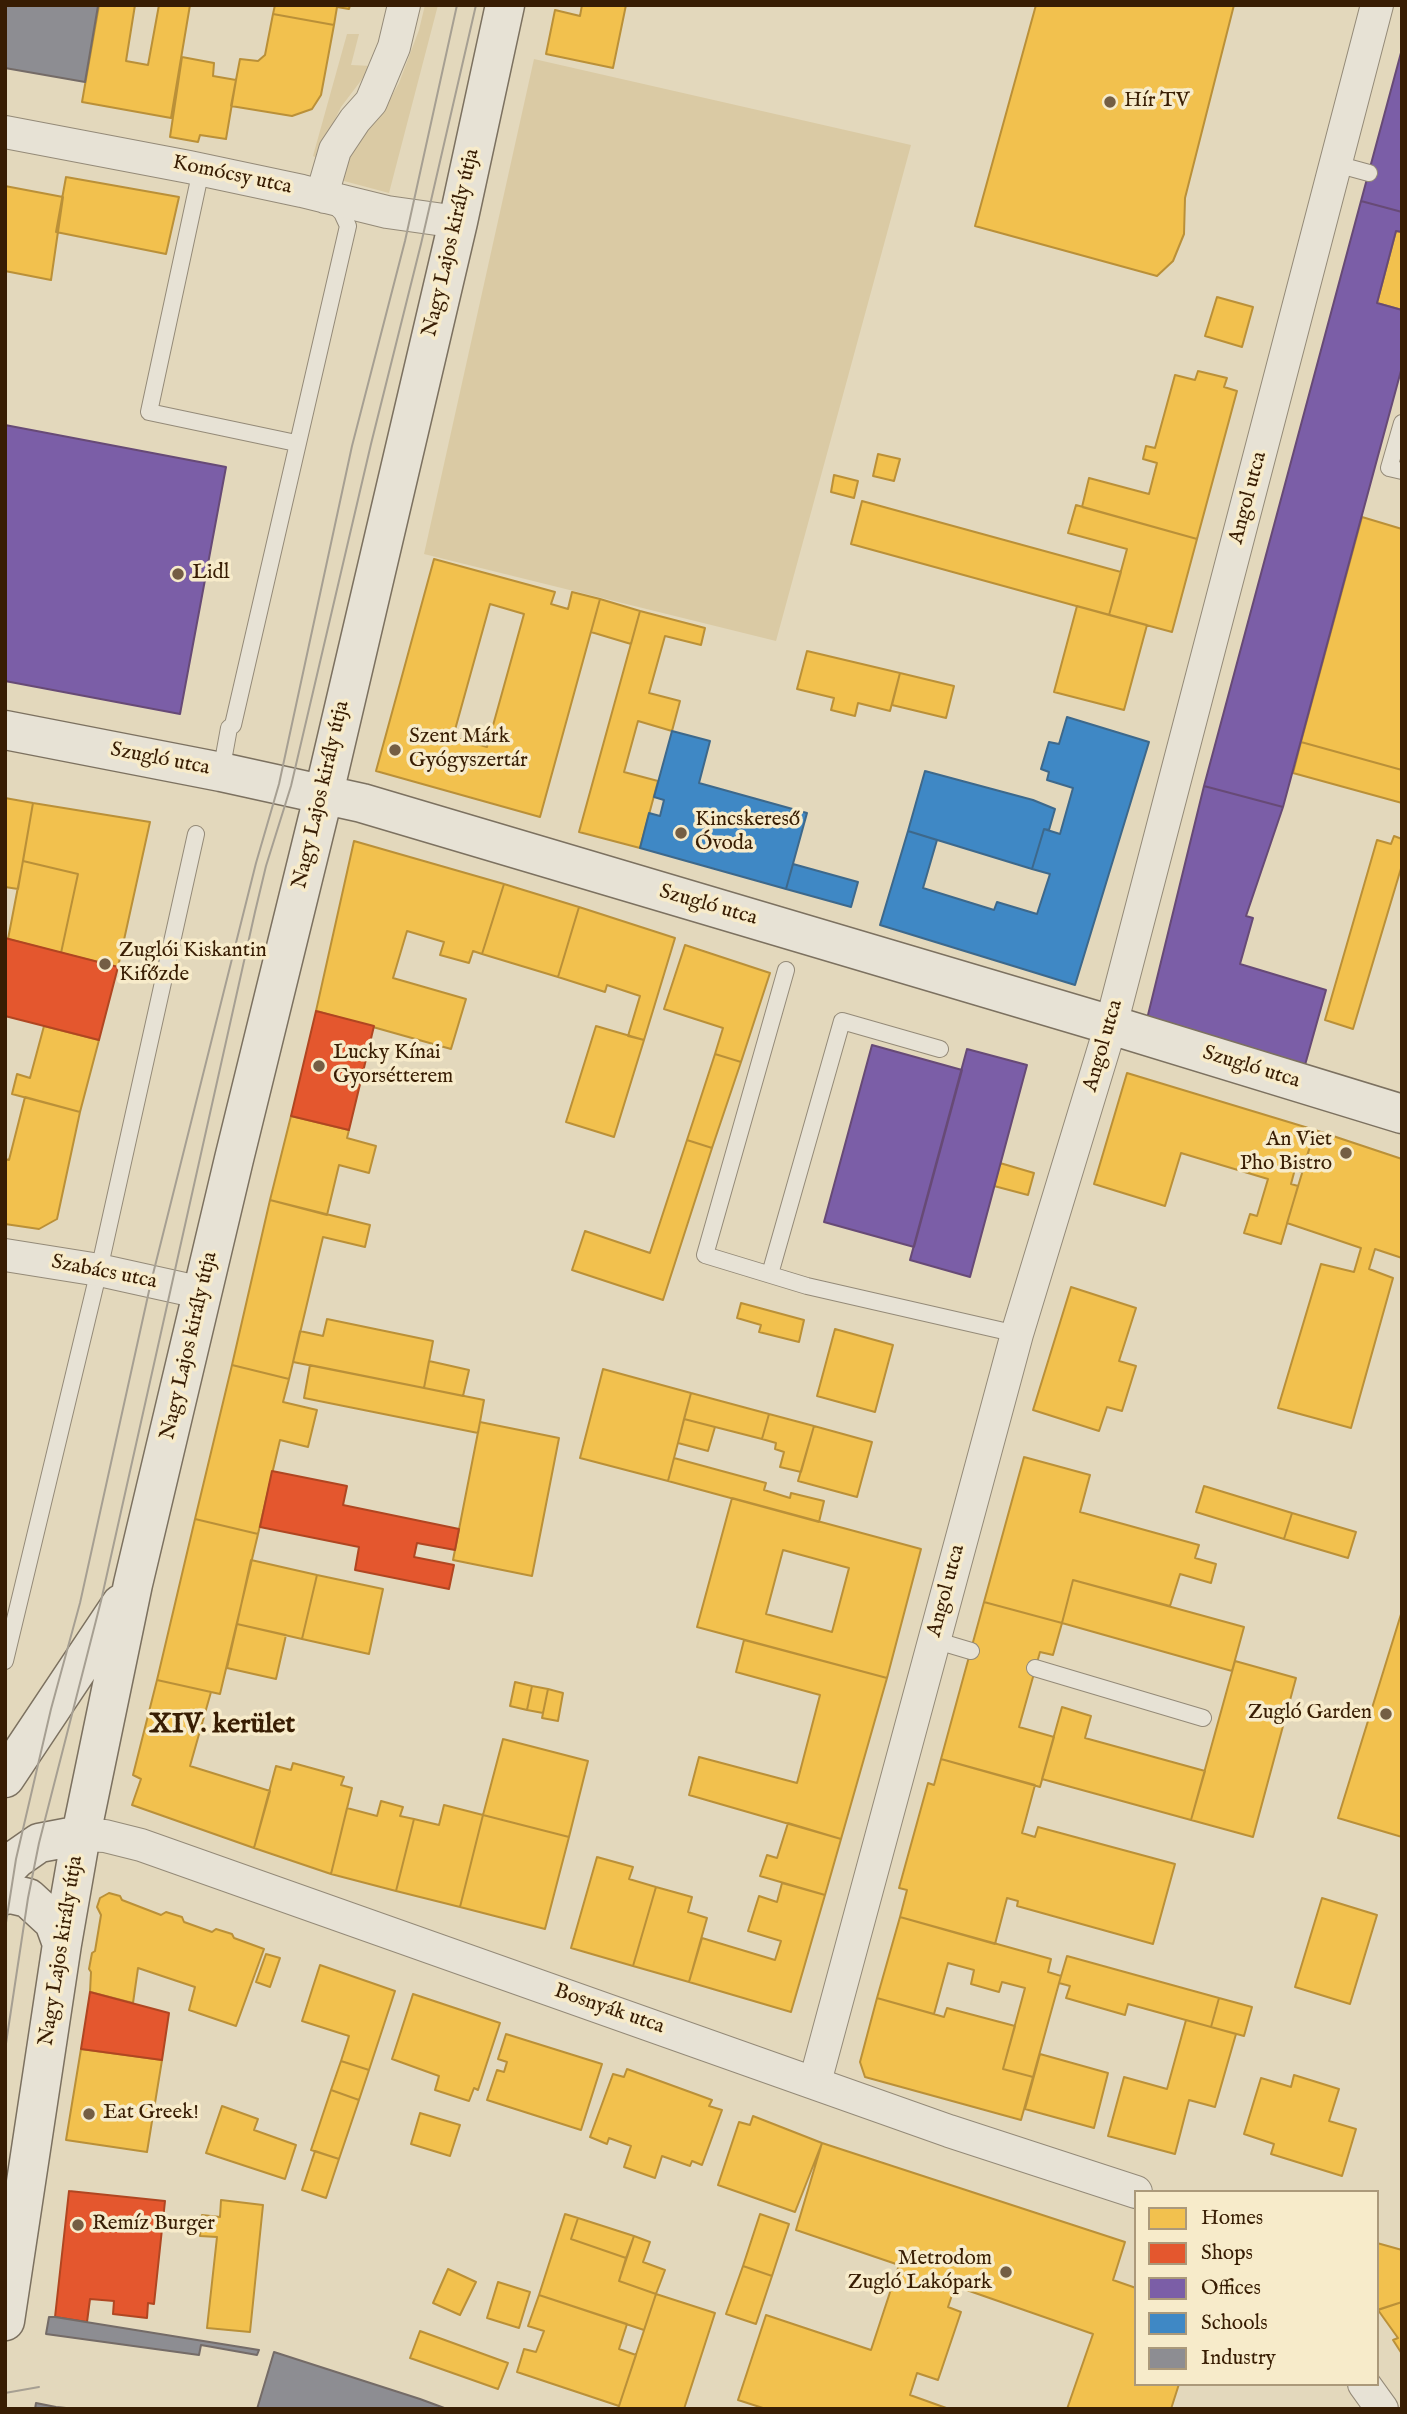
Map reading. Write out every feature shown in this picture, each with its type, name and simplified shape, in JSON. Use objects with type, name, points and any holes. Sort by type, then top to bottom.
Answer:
[{"type":"main road","name":"Nagy Lajos király útja","points":[[5,2321],[62,1944],[81,1835],[133,1584],[324,793],[458,222],[505,5]]},
{"type":"main road","name":"Szugló utca","points":[[5,730],[324,793],[1111,1025],[1402,1114]]},
{"type":"main road","name":"Nagy Lajos király útja","points":[[5,1778],[133,1584]]},
{"type":"main road","points":[[5,1870],[39,1843],[81,1835]]},
{"type":"main road","points":[[5,1895],[28,1898],[54,1922],[62,1944]]},
{"type":"street","points":[[325,197],[326,180],[335,150],[371,102],[394,47],[404,5]]},
{"type":"street","name":"Angol utca","points":[[814,2082],[1017,1334],[1111,1025],[1377,5]]},
{"type":"street","name":"Komócsy utca","points":[[5,132],[201,170],[387,212],[458,222]]},
{"type":"street","name":"Szabács utca","points":[[5,1255],[99,1270],[203,1293]]},
{"type":"street","name":"Bosnyák utca","points":[[81,1835],[105,1836],[141,1844],[949,2131],[1134,2191]]},
{"type":"street","points":[[1365,2386],[1382,2409]]},
{"type":"lane","points":[[1336,164],[1368,173]]},
{"type":"lane","points":[[201,170],[149,412],[296,443]]},
{"type":"lane","points":[[221,772],[348,226],[342,213],[325,197]]},
{"type":"lane","points":[[1402,423],[1389,468],[1402,471]]},
{"type":"lane","points":[[5,1661],[99,1270],[197,834]]},
{"type":"lane","points":[[786,970],[705,1255],[807,1286],[1017,1334]]},
{"type":"lane","points":[[770,1274],[842,1021],[940,1049]]},
{"type":"lane","points":[[934,1640],[971,1651]]},
{"type":"lane","points":[[1035,1668],[1203,1718]]},
{"type":"shaded area","points":[[425,5],[438,5],[389,193],[344,181],[339,167],[358,136],[380,117],[399,83],[419,30]]},
{"type":"shaded area","points":[[347,34],[359,34],[351,65],[372,66],[341,107],[319,159],[313,156]]},
{"type":"shaded area","points":[[534,59],[911,145],[776,641],[424,554]]},
{"type":"building: Homes","points":[[99,5],[135,5],[126,61],[148,65],[159,5],[190,5],[171,118],[82,102]]},
{"type":"building: Homes","points":[[275,5],[350,5],[349,9],[337,7],[334,25],[273,14]]},
{"type":"building: Homes","points":[[582,5],[626,5],[613,68],[546,54],[555,10],[580,16]]},
{"type":"building: Homes","name":"Hír TV","points":[[1036,5],[1234,5],[1185,198],[1184,234],[1173,261],[1157,276],[975,226]]},
{"type":"building: Homes","points":[[273,14],[334,25],[321,95],[312,109],[292,116],[231,106],[240,59],[258,61],[265,55]]},
{"type":"building: Homes","points":[[182,57],[214,63],[213,76],[236,80],[226,139],[200,135],[198,142],[170,137]]},
{"type":"building: Homes","points":[[66,177],[179,197],[166,254],[56,232]]},
{"type":"building: Homes","points":[[5,186],[63,197],[51,280],[5,271]]},
{"type":"building: Homes","points":[[1396,231],[1402,232],[1402,310],[1377,303]]},
{"type":"building: Homes","points":[[1217,297],[1253,307],[1242,347],[1205,336]]},
{"type":"building: Homes","points":[[1198,371],[1227,378],[1224,387],[1237,391],[1197,539],[1082,507],[1089,478],[1149,494],[1157,463],[1143,459],[1146,446],[1155,448],[1175,375],[1195,380]]},
{"type":"building: Homes","points":[[878,454],[900,459],[894,481],[873,476]]},
{"type":"building: Homes","points":[[834,475],[858,481],[854,498],[831,492]]},
{"type":"building: Homes","points":[[862,501],[1121,572],[1109,615],[851,544]]},
{"type":"building: Homes","points":[[1076,505],[1197,539],[1172,632],[1109,615],[1127,549],[1068,533]]},
{"type":"building: Homes","points":[[1362,517],[1402,529],[1402,770],[1301,742]]},
{"type":"building: Homes","points":[[434,559],[555,592],[551,604],[568,609],[572,592],[600,599],[540,817],[376,771]],"holes":[[[490,604],[524,614],[487,747],[453,737]]]},
{"type":"building: Homes","points":[[600,599],[640,611],[631,644],[591,632]]},
{"type":"building: Homes","points":[[1077,606],[1147,625],[1124,710],[1054,692]]},
{"type":"building: Homes","points":[[640,611],[705,628],[701,645],[665,636],[649,693],[680,701],[672,731],[638,721],[624,772],[658,781],[640,848],[579,832]]},
{"type":"building: Homes","points":[[807,651],[900,673],[890,711],[858,703],[855,716],[831,710],[834,698],[797,689]]},
{"type":"building: Homes","points":[[900,673],[954,686],[946,718],[892,705]]},
{"type":"building: Homes","points":[[1301,742],[1402,770],[1402,803],[1293,773]]},
{"type":"building: Homes","points":[[5,798],[33,803],[18,889],[5,887]]},
{"type":"building: Homes","points":[[33,803],[150,822],[118,967],[61,953],[78,874],[23,861]]},
{"type":"building: Homes","points":[[1394,836],[1402,839],[1402,865],[1353,1029],[1325,1020],[1377,840],[1391,844]]},
{"type":"building: Homes","points":[[354,841],[504,884],[482,954],[473,951],[469,963],[440,955],[444,942],[407,931],[393,978],[466,999],[451,1049],[316,1011]]},
{"type":"building: Homes","points":[[23,861],[78,874],[61,953],[8,939]]},
{"type":"building: Homes","points":[[504,884],[579,907],[558,977],[482,954]]},
{"type":"building: Homes","points":[[579,907],[675,938],[644,1040],[628,1036],[640,996],[607,985],[605,992],[558,977]]},
{"type":"building: Homes","points":[[685,945],[770,973],[741,1062],[715,1054],[723,1028],[664,1009]]},
{"type":"building: Homes","points":[[44,1026],[99,1040],[80,1112],[12,1094],[17,1074],[30,1078]]},
{"type":"building: Homes","points":[[596,1026],[644,1040],[614,1137],[566,1122]]},
{"type":"building: Homes","points":[[715,1054],[741,1062],[712,1148],[687,1140]]},
{"type":"building: Homes","points":[[1127,1073],[1315,1130],[1302,1172],[1295,1169],[1291,1184],[1298,1186],[1281,1244],[1244,1233],[1250,1214],[1257,1216],[1268,1179],[1181,1153],[1165,1206],[1094,1184]]},
{"type":"building: Homes","points":[[25,1097],[80,1112],[57,1219],[39,1229],[5,1224],[5,1159],[9,1160]]},
{"type":"building: Homes","points":[[291,1116],[349,1130],[347,1138],[376,1146],[369,1173],[339,1165],[327,1215],[270,1200]]},
{"type":"building: Homes","points":[[1315,1130],[1402,1159],[1402,1258],[1375,1249],[1369,1269],[1393,1278],[1351,1428],[1278,1408],[1321,1264],[1354,1272],[1361,1248],[1287,1223]]},
{"type":"building: Homes","points":[[687,1140],[712,1148],[663,1300],[572,1270],[585,1231],[650,1253]]},
{"type":"building: Homes","points":[[1000,1163],[1034,1173],[1028,1195],[994,1186]]},
{"type":"building: Homes","points":[[270,1200],[370,1225],[365,1247],[323,1237],[289,1379],[232,1365]]},
{"type":"building: Homes","points":[[1071,1287],[1136,1308],[1119,1361],[1136,1366],[1122,1411],[1107,1407],[1099,1431],[1033,1410]]},
{"type":"building: Homes","points":[[741,1303],[804,1320],[799,1342],[759,1332],[761,1325],[737,1318]]},
{"type":"building: Homes","points":[[327,1319],[433,1341],[424,1388],[293,1362],[300,1331],[323,1336]]},
{"type":"building: Homes","points":[[835,1329],[893,1345],[875,1412],[817,1396]]},
{"type":"building: Homes","points":[[429,1361],[469,1370],[463,1396],[424,1388]]},
{"type":"building: Homes","points":[[232,1365],[289,1379],[283,1402],[317,1410],[308,1447],[280,1440],[258,1534],[195,1519]]},
{"type":"building: Homes","points":[[310,1365],[484,1400],[478,1433],[304,1398]]},
{"type":"building: Homes","points":[[603,1369],[691,1393],[668,1481],[580,1458]]},
{"type":"building: Homes","points":[[691,1393],[769,1414],[762,1439],[684,1419]]},
{"type":"building: Homes","points":[[769,1414],[814,1426],[801,1472],[780,1467],[784,1452],[775,1449],[776,1443],[762,1439]]},
{"type":"building: Homes","points":[[684,1419],[715,1427],[708,1451],[678,1443]]},
{"type":"building: Homes","points":[[480,1422],[559,1438],[532,1576],[453,1560]]},
{"type":"building: Homes","points":[[814,1426],[872,1442],[857,1497],[798,1481]]},
{"type":"building: Homes","points":[[1024,1457],[1090,1475],[1080,1512],[1199,1545],[1195,1558],[1216,1564],[1211,1583],[1180,1574],[1170,1606],[1073,1580],[1062,1623],[984,1602]]},
{"type":"building: Homes","points":[[674,1458],[766,1483],[764,1490],[790,1498],[791,1493],[824,1501],[819,1522],[668,1481]]},
{"type":"building: Homes","points":[[1204,1486],[1292,1513],[1284,1539],[1196,1512]]},
{"type":"building: Homes","points":[[732,1498],[921,1549],[887,1678],[697,1627]],"holes":[[[783,1550],[849,1568],[832,1632],[766,1614]]]},
{"type":"building: Homes","points":[[1292,1513],[1356,1532],[1348,1558],[1284,1539]]},
{"type":"building: Homes","points":[[195,1519],[258,1534],[220,1694],[157,1680]]},
{"type":"building: Homes","points":[[251,1560],[317,1575],[302,1639],[237,1624]]},
{"type":"building: Homes","points":[[317,1575],[383,1589],[369,1654],[302,1639]]},
{"type":"building: Homes","points":[[1073,1580],[1244,1627],[1232,1671],[1062,1623]]},
{"type":"building: Homes","points":[[984,1602],[1062,1623],[1053,1655],[1040,1652],[1019,1727],[1054,1737],[1040,1787],[941,1759]]},
{"type":"building: Homes","name":"Zugló Garden","points":[[1402,1611],[1402,1837],[1338,1818]]},
{"type":"building: Homes","points":[[237,1624],[286,1635],[276,1679],[227,1668]]},
{"type":"building: Homes","points":[[744,1640],[887,1678],[841,1839],[689,1795],[699,1757],[797,1783],[820,1695],[736,1672]]},
{"type":"building: Homes","points":[[1235,1661],[1296,1678],[1253,1837],[1191,1820]]},
{"type":"building: Homes","points":[[157,1680],[211,1692],[190,1766],[270,1791],[254,1848],[132,1805],[141,1779],[133,1775]]},
{"type":"building: Homes","points":[[515,1682],[532,1686],[527,1710],[510,1706]]},
{"type":"building: Homes","points":[[532,1686],[548,1689],[543,1713],[527,1710]]},
{"type":"building: Homes","points":[[548,1689],[563,1693],[558,1721],[542,1718]]},
{"type":"building: Homes","points":[[1062,1707],[1091,1716],[1085,1738],[1205,1771],[1191,1820],[1042,1779]]},
{"type":"building: Homes","points":[[503,1739],[588,1761],[569,1837],[483,1815]]},
{"type":"building: Homes","points":[[941,1759],[1035,1785],[1022,1833],[1035,1837],[1038,1827],[1175,1864],[1153,1944],[1017,1906],[1018,1901],[1007,1898],[995,1944],[900,1917],[907,1890],[899,1888],[928,1783],[934,1785]]},
{"type":"building: Homes","points":[[293,1763],[344,1777],[341,1785],[352,1788],[331,1874],[254,1848],[276,1766],[291,1770]]},
{"type":"building: Homes","points":[[381,1801],[403,1807],[400,1816],[414,1819],[396,1891],[331,1874],[347,1808],[377,1816]]},
{"type":"building: Homes","points":[[444,1805],[483,1815],[460,1907],[396,1891],[414,1819],[439,1825]]},
{"type":"building: Homes","points":[[483,1815],[569,1837],[545,1929],[460,1907]]},
{"type":"building: Homes","points":[[788,1823],[841,1839],[825,1895],[760,1876],[767,1855],[777,1858]]},
{"type":"building: Homes","points":[[597,1857],[633,1867],[629,1879],[656,1887],[633,1966],[571,1948]]},
{"type":"building: Homes","points":[[782,1883],[825,1895],[791,2012],[689,1982],[702,1938],[775,1960],[781,1941],[748,1931],[759,1896],[777,1902]]},
{"type":"building: Homes","points":[[656,1887],[692,1897],[688,1912],[707,1918],[689,1982],[633,1966]]},
{"type":"building: Homes","points":[[109,1893],[161,1915],[166,1912],[182,1917],[184,1922],[212,1932],[216,1929],[232,1934],[234,1938],[264,1949],[236,2026],[189,2010],[195,1987],[138,1968],[133,2003],[90,1992],[89,1969],[101,1915],[97,1907],[100,1898]]},
{"type":"building: Homes","points":[[1322,1898],[1377,1915],[1350,2004],[1295,1987]]},
{"type":"building: Homes","points":[[900,1917],[1051,1959],[1048,1972],[1061,1976],[1033,2077],[1003,2069],[1025,1988],[1002,1982],[999,1992],[971,1984],[974,1970],[948,1963],[934,2014],[877,1998]]},
{"type":"building: Homes","points":[[266,1954],[280,1958],[270,1987],[256,1982]]},
{"type":"building: Homes","points":[[1067,1956],[1219,1998],[1211,2027],[1128,2004],[1125,2015],[1066,1998],[1070,1986],[1059,1983]]},
{"type":"building: Homes","points":[[320,1965],[395,1991],[369,2070],[341,2061],[349,2036],[302,2021]]},
{"type":"building: Homes","points":[[413,1994],[500,2023],[478,2090],[474,2088],[469,2101],[435,2090],[439,2076],[392,2059]]},
{"type":"building: Homes","points":[[877,1998],[944,2017],[947,2008],[1015,2026],[1003,2069],[1033,2077],[1021,2120],[865,2077],[860,2062]]},
{"type":"building: Homes","points":[[1219,1998],[1252,2007],[1244,2036],[1211,2027]]},
{"type":"building: Homes","points":[[1186,2020],[1236,2034],[1215,2107],[1189,2100],[1175,2154],[1108,2136],[1124,2077],[1167,2089]]},
{"type":"building: Homes","points":[[506,2034],[602,2064],[581,2130],[487,2100],[497,2070],[504,2072],[507,2062],[498,2059]]},
{"type":"building: Homes","points":[[81,2049],[162,2060],[147,2152],[66,2140]]},
{"type":"building: Homes","points":[[1040,2054],[1108,2073],[1094,2128],[1025,2109]]},
{"type":"building: Homes","points":[[341,2061],[369,2070],[359,2100],[331,2090]]},
{"type":"building: Homes","points":[[627,2069],[712,2100],[709,2106],[722,2110],[702,2165],[692,2161],[690,2166],[662,2156],[655,2178],[624,2167],[631,2146],[609,2138],[607,2144],[590,2137],[613,2074],[624,2077]]},
{"type":"building: Homes","points":[[1294,2075],[1339,2089],[1329,2121],[1356,2129],[1342,2176],[1271,2154],[1274,2144],[1244,2134],[1261,2078],[1291,2087]]},
{"type":"building: Homes","points":[[331,2090],[359,2100],[339,2159],[311,2150]]},
{"type":"building: Homes","points":[[222,2106],[258,2119],[254,2130],[296,2145],[285,2179],[206,2153]]},
{"type":"building: Homes","points":[[420,2113],[460,2125],[450,2156],[411,2144]]},
{"type":"building: Homes","points":[[753,2116],[822,2143],[795,2212],[718,2185],[739,2122],[750,2125]]},
{"type":"building: Homes","name":"Metrodom Zugló Lakópark","points":[[822,2143],[1125,2242],[1113,2280],[1134,2287],[1134,2386],[1178,2386],[1171,2409],[1067,2409],[1093,2334],[955,2286],[948,2307],[961,2312],[938,2380],[917,2373],[910,2395],[949,2409],[766,2409],[738,2400],[766,2315],[871,2350],[899,2265],[796,2230]]},
{"type":"building: Homes","points":[[315,2151],[339,2159],[326,2198],[302,2190]]},
{"type":"building: Homes","points":[[221,2200],[263,2205],[250,2332],[207,2328],[217,2237],[200,2236],[202,2215],[220,2217]]},
{"type":"building: Homes","points":[[565,2214],[578,2218],[571,2239],[626,2258],[619,2281],[656,2294],[644,2330],[539,2295]]},
{"type":"building: Homes","points":[[760,2214],[789,2224],[772,2276],[743,2266]]},
{"type":"building: Homes","points":[[578,2218],[634,2236],[626,2258],[571,2239]]},
{"type":"building: Homes","points":[[634,2236],[650,2242],[643,2262],[665,2270],[656,2294],[619,2281]]},
{"type":"building: Homes","points":[[1379,2244],[1402,2250],[1402,2302],[1379,2309]]},
{"type":"building: Homes","points":[[743,2266],[772,2276],[756,2324],[726,2314]]},
{"type":"building: Homes","points":[[448,2269],[476,2282],[460,2315],[433,2303]]},
{"type":"building: Homes","points":[[498,2282],[530,2292],[519,2328],[487,2318]]},
{"type":"building: Homes","points":[[656,2294],[715,2313],[684,2409],[618,2409]]},
{"type":"building: Homes","points":[[539,2295],[627,2324],[619,2349],[636,2355],[619,2406],[517,2372],[524,2349],[536,2352],[544,2331],[528,2326]]},
{"type":"building: Homes","points":[[1402,2302],[1402,2354],[1393,2340],[1398,2338],[1379,2310]]},
{"type":"building: Homes","points":[[420,2331],[508,2363],[498,2389],[410,2358]]},
{"type":"building: Shops","points":[[5,938],[118,967],[99,1040],[5,1016]]},
{"type":"building: Shops","points":[[316,1011],[374,1026],[349,1130],[291,1116]]},
{"type":"building: Shops","points":[[272,1471],[347,1486],[343,1505],[459,1529],[455,1550],[417,1543],[414,1557],[454,1565],[449,1589],[355,1570],[359,1547],[260,1527]]},
{"type":"building: Shops","points":[[90,1992],[169,2013],[162,2060],[81,2049]]},
{"type":"building: Shops","points":[[69,2191],[165,2201],[154,2304],[148,2303],[147,2318],[113,2314],[114,2301],[90,2299],[87,2322],[55,2317]]},
{"type":"building: Offices","points":[[1402,49],[1402,212],[1361,201]]},
{"type":"building: Offices","points":[[1361,201],[1402,212],[1402,232],[1396,231],[1377,303],[1402,310],[1402,367],[1283,807],[1204,786]]},
{"type":"building: Offices","points":[[5,425],[226,467],[180,714],[5,681]]},
{"type":"building: Offices","points":[[1204,786],[1283,807],[1246,916],[1253,918],[1240,964],[1326,990],[1305,1065],[1147,1019]]},
{"type":"building: Offices","points":[[872,1045],[962,1070],[914,1247],[824,1222]]},
{"type":"building: Offices","points":[[967,1049],[1027,1065],[970,1277],[910,1260]]},
{"type":"building: Schools","points":[[1067,717],[1149,742],[1075,985],[880,925],[908,831],[937,840],[923,888],[994,910],[997,902],[1037,914],[1050,874],[1032,869],[1044,829],[1060,834],[1073,788],[1047,780],[1049,772],[1041,769],[1049,742],[1059,744]]},
{"type":"building: Schools","points":[[672,731],[710,741],[699,783],[807,813],[786,889],[640,848],[649,813],[660,816],[664,800],[654,797]]},
{"type":"building: Schools","points":[[925,771],[1033,800],[1055,809],[1049,830],[1044,829],[1032,869],[908,831]]},
{"type":"building: Schools","points":[[793,864],[858,882],[851,907],[786,889]]},
{"type":"building: Industry","points":[[5,5],[98,6],[85,82],[5,68]]},
{"type":"building: Industry","points":[[49,2317],[259,2350],[257,2355],[201,2345],[199,2355],[46,2334]]},
{"type":"building: Industry","points":[[274,2352],[420,2399],[447,2409],[257,2409]]},
{"type":"building: Industry","points":[[36,2403],[56,2407],[76,2409],[35,2409]]},
{"type":"tram line","points":[[5,1929],[16,1859],[51,1709],[80,1603],[151,1282],[256,863],[279,784],[352,446],[405,241],[457,5]]},
{"type":"tram line","points":[[5,2050],[39,1843],[101,1601],[255,912],[291,786],[476,5]]},
{"type":"tram line","points":[[5,2393],[39,2387]]},
{"type":"place","name":"Hír TV","points":[[1110,102]]},
{"type":"place","name":"Lidl","points":[[178,574]]},
{"type":"place","name":"Szent Márk Gyógyszertár","points":[[395,750]]},
{"type":"place","name":"Kincskereső Óvoda","points":[[681,833]]},
{"type":"place","name":"Zuglói Kiskantin Kifőzde","points":[[105,964]]},
{"type":"place","name":"Lucky Kínai Gyorsétterem","points":[[319,1066]]},
{"type":"place","name":"An Viet Pho Bistro","points":[[1346,1153]]},
{"type":"place","name":"Zugló Garden","points":[[1386,1714]]},
{"type":"place","name":"Eat Greek!","points":[[89,2114]]},
{"type":"place","name":"Remíz Burger","points":[[78,2225]]},
{"type":"place","name":"Metrodom Zugló Lakópark","points":[[1006,2272]]},
{"type":"district","name":"XIV. kerület","points":[[222,1726]]}]
